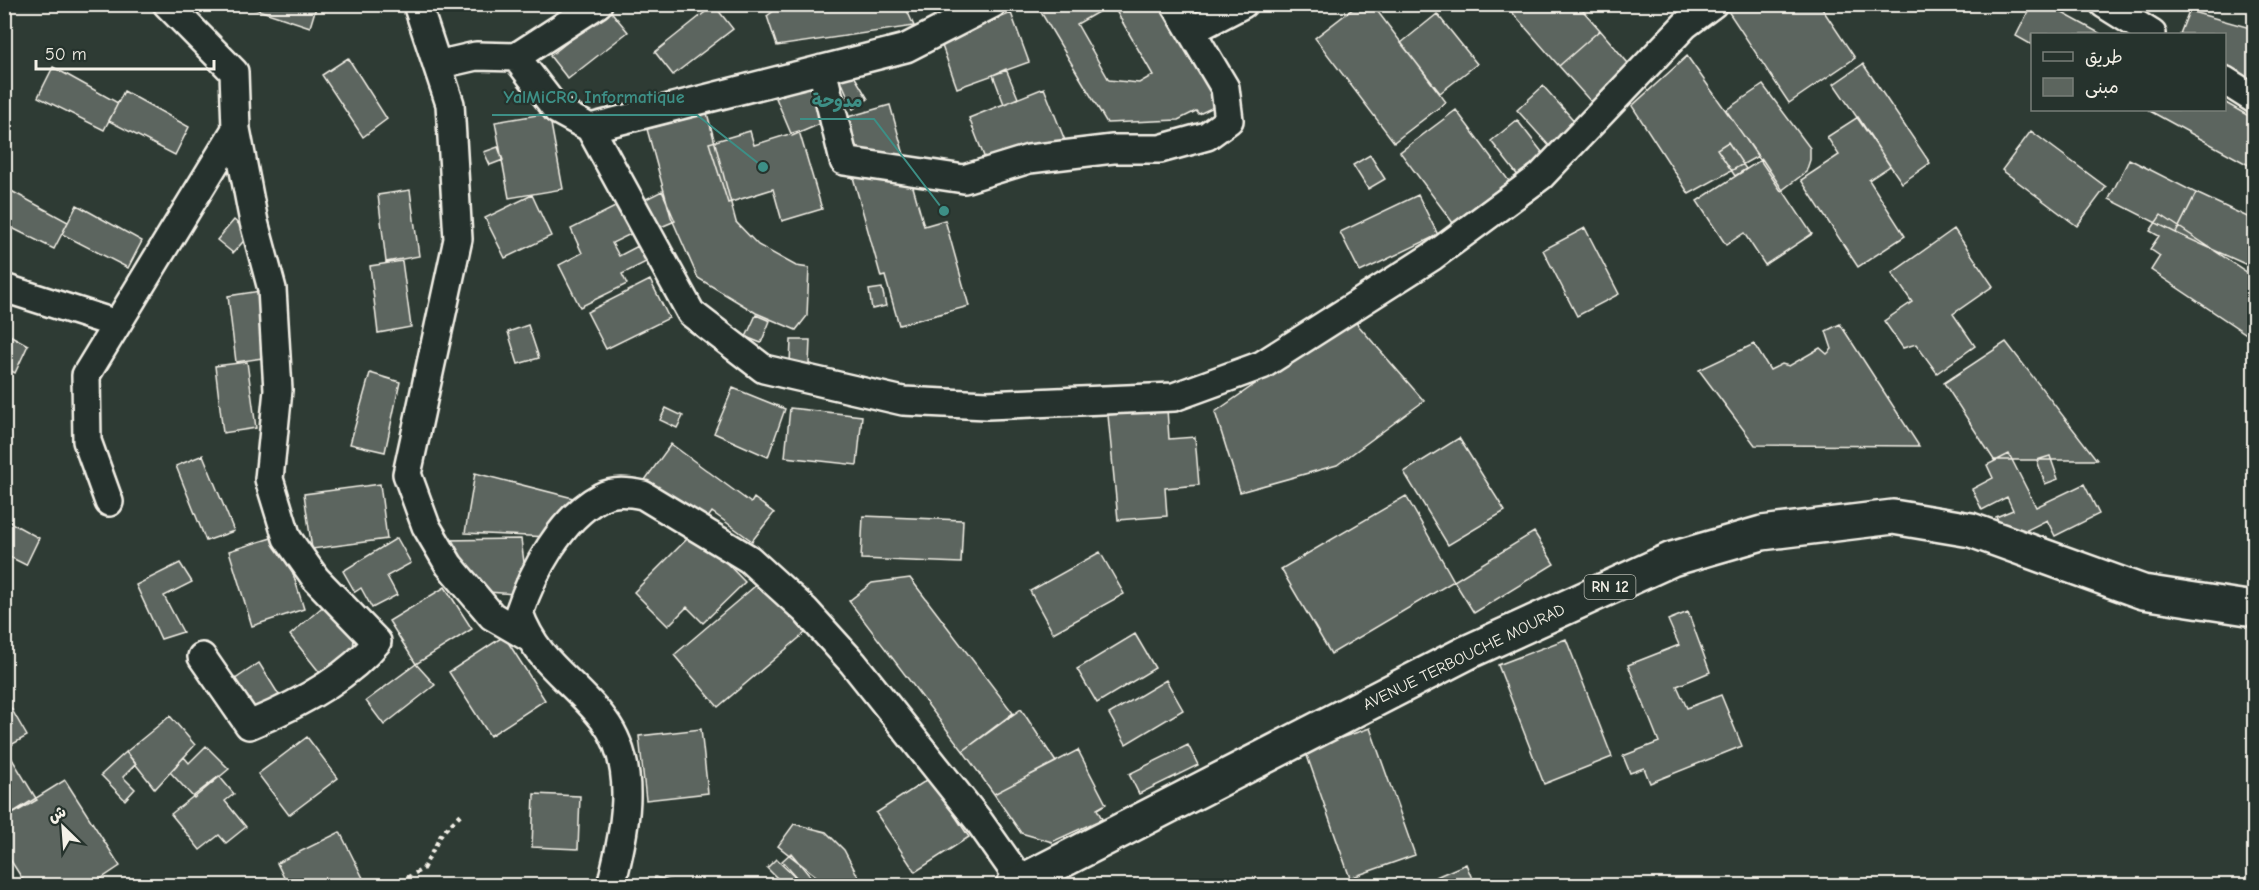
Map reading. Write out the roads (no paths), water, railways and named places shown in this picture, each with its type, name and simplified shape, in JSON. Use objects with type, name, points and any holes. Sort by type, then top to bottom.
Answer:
[{"type":"main road","name":"AVENUE TERBOUCHE MOURAD","points":[[1017,883],[1467,652],[1672,560],[1762,533],[1893,516],[1971,530],[2143,592],[2254,609]]},
{"type":"street","points":[[167,4],[234,72],[236,129],[254,222],[272,289],[278,390],[270,479],[287,538],[316,579],[377,642],[366,656],[293,707],[249,725],[202,657]]},
{"type":"street","points":[[417,4],[450,104],[458,239],[407,474],[426,526],[448,565],[492,616],[528,637]]},
{"type":"street","points":[[437,64],[476,56],[516,57],[598,4]]},
{"type":"street","points":[[590,128],[906,48],[992,4]]},
{"type":"street","points":[[822,69],[844,161],[964,179],[1029,159],[1113,149],[1160,149],[1207,136],[1228,120],[1226,88],[1175,4]]},
{"type":"street","points":[[1191,31],[1243,4]]},
{"type":"street","points":[[516,57],[557,110],[590,128],[691,313],[764,369],[903,401],[987,405],[1174,397],[1262,365],[1451,242],[1541,176],[1685,25],[1713,4]]},
{"type":"street","points":[[2104,4],[2150,33]]},
{"type":"street","points":[[2226,81],[2254,99]]},
{"type":"street","points":[[109,502],[87,441],[86,375],[236,129]]},
{"type":"street","points":[[4,288],[117,324]]},
{"type":"street","points":[[611,885],[625,830],[623,758],[603,719],[559,675],[528,637],[519,613],[525,596],[549,551],[571,521],[602,496],[624,492],[642,495],[749,559],[805,610],[853,663],[978,820],[1017,883]]},
{"type":"place","name":"YalMiCRO Informatique","points":[[763,167]]},
{"type":"place","name":"مدوحة","points":[[944,211]]}]
